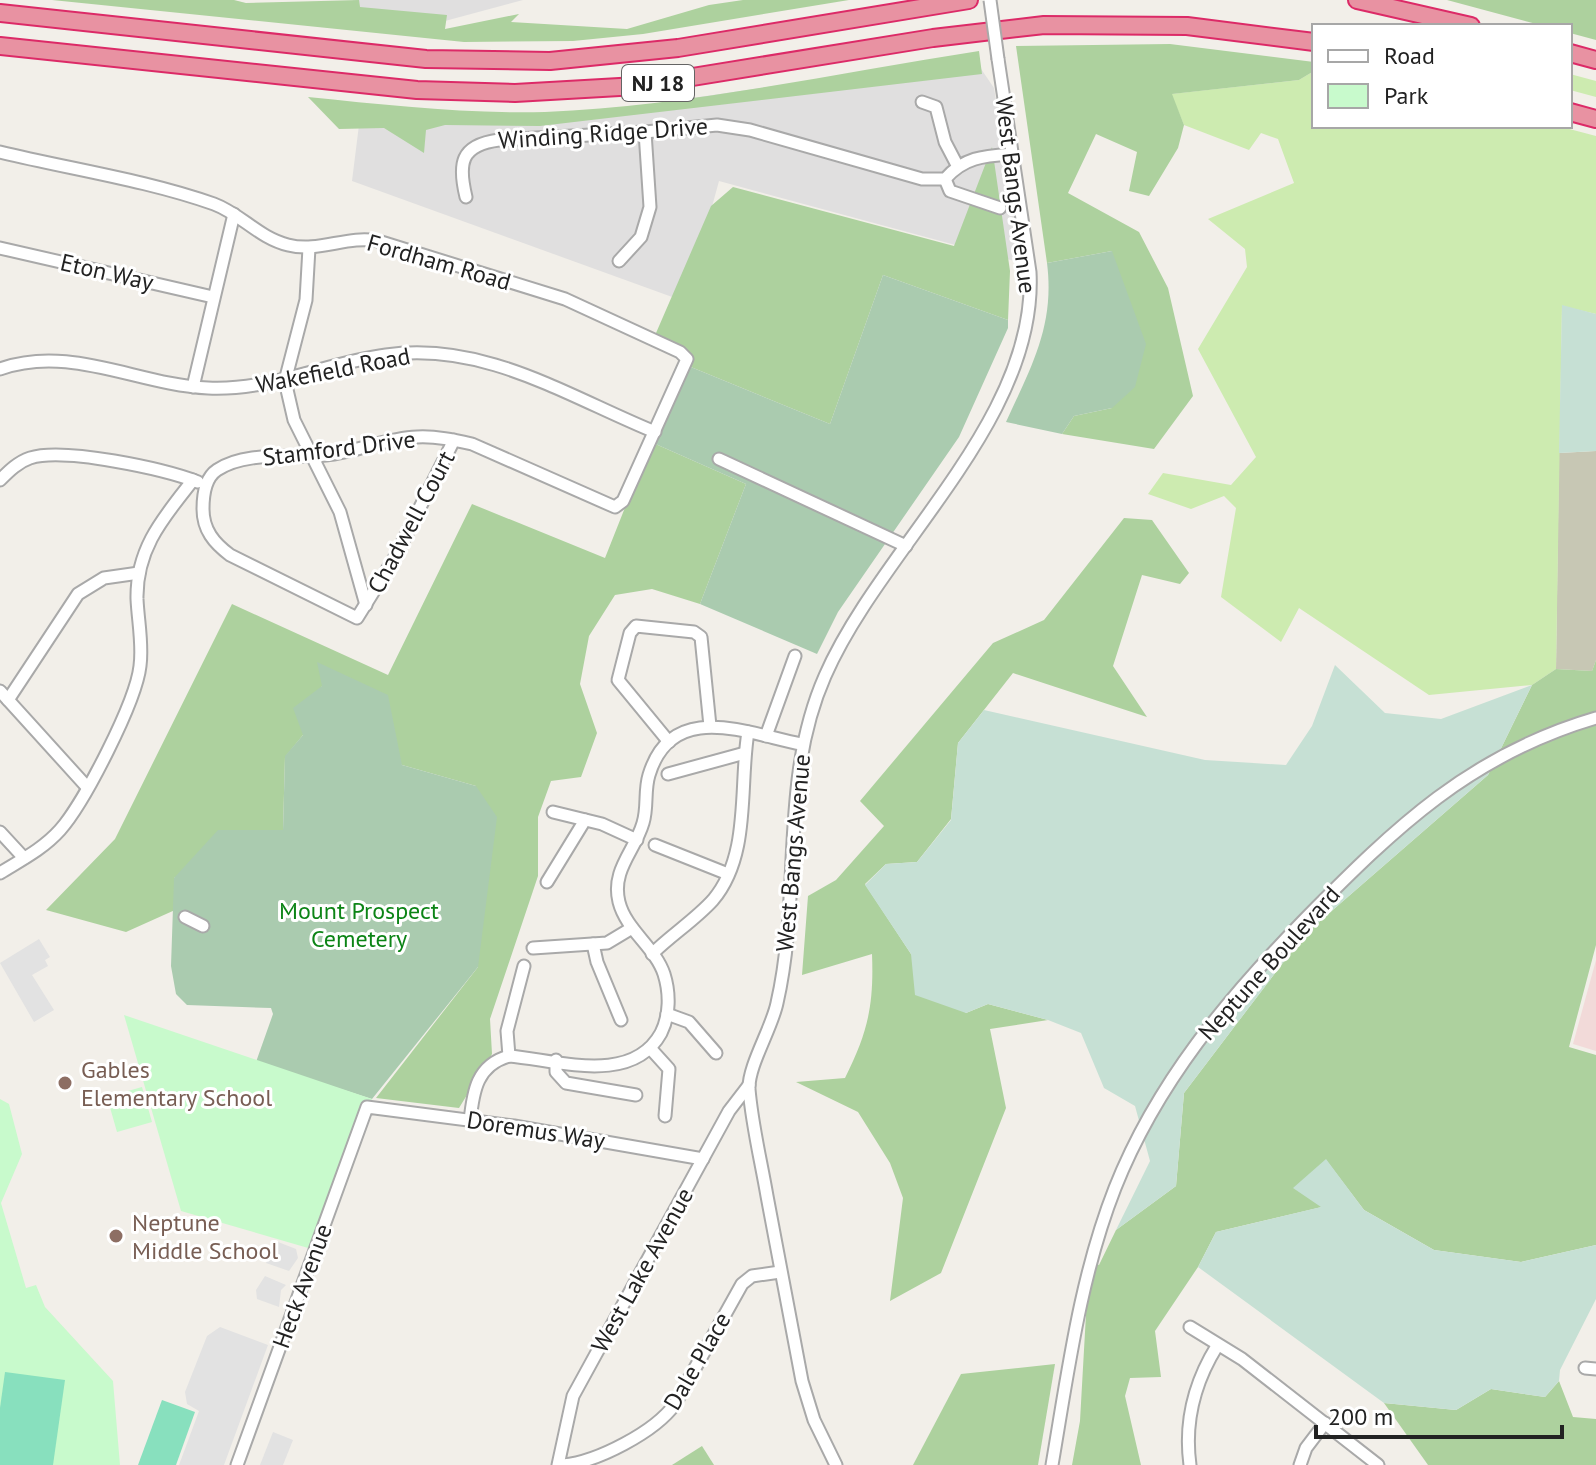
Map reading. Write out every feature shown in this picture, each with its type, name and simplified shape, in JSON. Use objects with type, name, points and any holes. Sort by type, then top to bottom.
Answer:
[{"type":"highway","name":"NJ 18","points":[[0,13],[426,59],[550,61],[678,48],[969,0]]},
{"type":"highway","points":[[1357,0],[1462,24]]},
{"type":"highway","name":"NJ 18","points":[[0,46],[417,90],[515,93],[637,86],[933,38],[1044,25],[1187,26],[1312,42]]},
{"type":"highway","points":[[1572,54],[1596,60]]},
{"type":"highway","points":[[1572,113],[1596,119]]},
{"type":"street","name":"West Bangs Avenue","points":[[836,1465],[806,1396],[780,1272],[749,1085],[777,1003],[784,959],[801,744],[825,676],[840,644],[985,429],[1022,342],[1031,295],[990,0]]},
{"type":"street","points":[[922,102],[936,107],[945,142],[957,165]]},
{"type":"street","name":"Winding Ridge Drive","points":[[466,197],[460,171],[463,160],[471,150],[487,142],[645,132],[703,124],[738,127],[922,179],[945,179]]},
{"type":"street","points":[[619,261],[641,237],[650,207],[645,132]]},
{"type":"street","name":"Fordham Road","points":[[0,152],[202,200],[234,214],[270,239],[309,248],[354,239],[378,241],[565,299],[680,352],[687,359],[655,432]]},
{"type":"street","points":[[1000,208],[950,191],[945,179],[957,165],[973,157],[1012,154]]},
{"type":"street","points":[[193,387],[234,214]]},
{"type":"street","points":[[309,248],[306,300],[285,381],[294,420],[340,512],[366,605]]},
{"type":"street","name":"Eton Way","points":[[3,250],[213,297]]},
{"type":"street","name":"Wakefield Road","points":[[0,369],[36,361],[67,361],[193,387],[236,388],[285,381],[383,355],[454,354],[508,367],[655,432]]},
{"type":"street","name":"Stamford Drive","points":[[206,484],[216,471],[244,460],[310,456],[407,437],[454,440],[481,448],[611,506],[623,501],[655,432]]},
{"type":"street","name":"Chadwell Court","points":[[206,484],[204,521],[218,546],[357,618],[395,557],[454,440]]},
{"type":"street","points":[[0,480],[22,461],[49,454],[178,473],[206,484]]},
{"type":"street","points":[[719,459],[906,546]]},
{"type":"street","points":[[0,873],[60,830],[87,787],[138,680],[141,654],[139,573],[157,524],[193,480]]},
{"type":"street","points":[[87,787],[4,696],[78,594],[104,578],[139,573]]},
{"type":"street","points":[[669,742],[618,680],[630,633],[636,626],[694,632],[701,637],[710,726]]},
{"type":"street","points":[[766,736],[795,656]]},
{"type":"street","name":"Neptune Boulevard","points":[[1052,1465],[1081,1301],[1107,1210],[1152,1111],[1204,1031],[1256,970],[1376,847],[1425,804],[1474,770],[1522,744],[1596,718]]},
{"type":"street","points":[[470,1121],[480,1075],[492,1062],[509,1056],[612,1066],[626,1063],[650,1048],[663,1029],[667,1014],[664,974],[619,904],[617,879],[644,820],[649,775],[669,742],[710,726],[801,744]]},
{"type":"street","points":[[652,954],[710,903],[728,874],[739,833],[748,732]]},
{"type":"street","points":[[668,774],[745,753]]},
{"type":"street","points":[[553,812],[585,820],[637,840]]},
{"type":"street","points":[[547,882],[585,820]]},
{"type":"street","points":[[0,832],[24,858]]},
{"type":"street","points":[[655,845],[728,874]]},
{"type":"street","points":[[185,917],[203,926]]},
{"type":"street","points":[[533,948],[614,940],[632,928]]},
{"type":"street","points":[[593,944],[597,962],[621,1020]]},
{"type":"street","points":[[509,1056],[507,1031],[524,966]]},
{"type":"street","points":[[667,1014],[689,1022],[716,1053]]},
{"type":"street","points":[[650,1048],[669,1069],[665,1116]]},
{"type":"street","points":[[556,1060],[556,1072],[566,1083],[636,1095]]},
{"type":"street","name":"West Lake Avenue","points":[[561,1465],[573,1396],[729,1111],[749,1085]]},
{"type":"street","name":"Doremus Way","points":[[367,1107],[703,1159]]},
{"type":"street","name":"Heck Avenue","points":[[237,1465],[367,1107]]},
{"type":"street","name":"Dale Place","points":[[561,1465],[591,1460],[662,1420],[675,1404],[742,1284],[752,1276],[780,1272]]},
{"type":"street","points":[[1190,1327],[1242,1359],[1378,1465]]},
{"type":"street","points":[[1190,1465],[1187,1436],[1192,1403],[1200,1376],[1217,1346]]},
{"type":"street","points":[[1300,1465],[1306,1448],[1325,1423]]},
{"type":"shaded area","points":[[353,0],[523,0],[419,28],[360,17]]},
{"type":"shaded area","points":[[973,57],[994,88],[1022,263],[719,181],[686,302],[352,181],[361,109],[569,116]]},
{"type":"shaded area","points":[[1562,305],[1596,314],[1596,451],[1559,453]]},
{"type":"shaded area","points":[[1596,451],[1596,660],[1592,671],[1556,669],[1559,453]]},
{"type":"shaded area","points":[[1335,665],[1385,713],[1441,719],[1532,685],[1488,775],[1304,935],[1184,1093],[1176,1186],[1116,1230],[1150,1161],[1135,1106],[1104,1088],[1081,1033],[1048,1020],[988,1004],[966,1013],[915,995],[911,954],[865,885],[886,864],[917,862],[951,820],[958,743],[984,710],[1205,760],[1286,765],[1312,726]]},
{"type":"shaded area","points":[[39,939],[50,957],[45,960],[48,966],[32,975],[54,1010],[34,1022],[0,963]]},
{"type":"shaded area","points":[[1596,960],[1596,1051],[1573,1044]]},
{"type":"shaded area","points":[[1326,1159],[1364,1210],[1434,1250],[1521,1262],[1596,1245],[1596,1299],[1560,1370],[1559,1381],[1545,1397],[1491,1389],[1456,1410],[1384,1403],[1198,1267],[1216,1232],[1321,1207],[1293,1188]]},
{"type":"shaded area","points":[[273,1240],[296,1249],[298,1258],[289,1271],[266,1263],[274,1249]]},
{"type":"shaded area","points":[[265,1276],[286,1285],[281,1290],[279,1307],[257,1299],[256,1290]]},
{"type":"shaded area","points":[[220,1327],[268,1345],[224,1465],[179,1465],[199,1411],[187,1404],[185,1392],[207,1336]]},
{"type":"shaded area","points":[[273,1432],[293,1440],[283,1465],[260,1465]]},
{"type":"green space","points":[[52,0],[234,0],[246,3],[359,0],[360,7],[447,15],[445,29],[519,14],[511,22],[627,29],[709,5],[743,0],[849,0],[643,34],[573,41],[464,42]]},
{"type":"green space","points":[[1447,0],[1596,0],[1596,40],[1572,34],[1572,24],[1537,24]]},
{"type":"green space","points":[[1170,44],[1312,62],[1312,72],[1299,80],[1172,94],[1184,125],[1178,148],[1149,196],[1129,191],[1137,152],[1096,134],[1068,193],[1139,232],[1168,288],[1193,396],[1154,449],[1062,434],[1074,416],[1112,408],[1112,251],[1047,263],[1016,46]]},
{"type":"green space","points":[[979,51],[982,74],[540,126],[445,125],[426,130],[424,153],[384,128],[339,129],[308,97],[486,112],[599,109],[762,88]]},
{"type":"green space","points":[[1312,72],[1312,128],[1566,128],[1596,136],[1596,314],[1562,306],[1556,669],[1532,685],[1429,695],[1299,608],[1281,642],[1221,597],[1236,508],[1224,496],[1191,509],[1148,494],[1163,473],[1231,485],[1256,457],[1198,349],[1247,267],[1245,249],[1208,219],[1294,183],[1278,139],[1261,133],[1249,150],[1184,125],[1171,94],[1299,80]]},
{"type":"green space","points":[[1572,75],[1596,81],[1596,97],[1572,91]]},
{"type":"green space","points":[[992,147],[1010,271],[1008,320],[883,275],[830,424],[686,365],[653,340],[711,206],[733,187],[954,246]]},
{"type":"green space","points":[[1112,251],[1146,344],[1135,387],[1112,408],[1074,416],[1062,434],[1006,422],[1039,346],[1047,307],[1047,263]]},
{"type":"green space","points":[[883,275],[1008,320],[1008,328],[959,437],[838,612],[817,654],[700,604],[746,484],[651,442],[686,365],[830,424]]},
{"type":"green space","points":[[651,442],[746,484],[700,604],[652,589],[615,595],[589,636],[580,684],[597,733],[581,777],[551,781],[538,817],[538,876],[490,1019],[492,1054],[459,1108],[376,1098],[478,967],[476,786],[402,765],[322,686],[303,735],[285,757],[283,830],[174,878],[175,910],[126,932],[46,910],[115,839],[232,604],[388,675],[472,504],[605,558]]},
{"type":"green space","points":[[1124,518],[1152,520],[1189,573],[1180,584],[1142,575],[1113,666],[1147,717],[1013,673],[958,743],[951,819],[917,862],[886,864],[865,884],[911,954],[966,1013],[988,1004],[1048,1020],[990,1029],[1006,1108],[941,1273],[890,1301],[903,1198],[890,1163],[858,1112],[796,1082],[845,1078],[868,1018],[872,954],[802,975],[808,896],[836,880],[884,826],[860,801],[993,643],[1044,620]]},
{"type":"green space","points":[[1596,660],[1596,945],[1569,1047],[1596,1055],[1596,1245],[1521,1262],[1434,1250],[1364,1210],[1326,1160],[1322,1207],[1216,1232],[1198,1267],[1155,1331],[1161,1377],[1130,1378],[1125,1396],[1141,1465],[1072,1465],[1080,1421],[1089,1261],[1099,1265],[1116,1230],[1176,1186],[1184,1093],[1304,935],[1488,775],[1532,685],[1556,669],[1592,671]]},
{"type":"green space","name":"Mount Prospect Cemetery","points":[[317,662],[388,695],[402,765],[476,786],[497,817],[478,967],[372,1099],[256,1062],[273,1014],[271,1008],[187,1005],[176,994],[171,966],[174,878],[218,830],[283,830],[285,756],[303,735],[293,708],[322,686]]},
{"type":"green space","points":[[124,1015],[372,1099],[315,1250],[181,1211]]},
{"type":"green space","points":[[142,1087],[152,1122],[117,1132],[107,1097]]},
{"type":"green space","points":[[0,1099],[9,1104],[22,1154],[1,1203],[26,1288],[36,1285],[45,1307],[113,1381],[120,1465],[0,1465]]},
{"type":"green space","points":[[1055,1364],[1038,1465],[913,1465],[961,1374]]},
{"type":"green space","points":[[5,1372],[65,1380],[53,1465],[0,1465],[0,1408]]},
{"type":"green space","points":[[1559,1381],[1573,1417],[1596,1419],[1596,1465],[1428,1465],[1384,1403],[1456,1410],[1491,1389],[1545,1397]]},
{"type":"green space","points":[[162,1400],[195,1412],[176,1465],[138,1465]]},
{"type":"green space","points":[[702,1446],[714,1465],[672,1465]]},
{"type":"place","name":"Gables Elementary School","points":[[65,1083]]},
{"type":"place","name":"Neptune Middle School","points":[[116,1236]]}]
